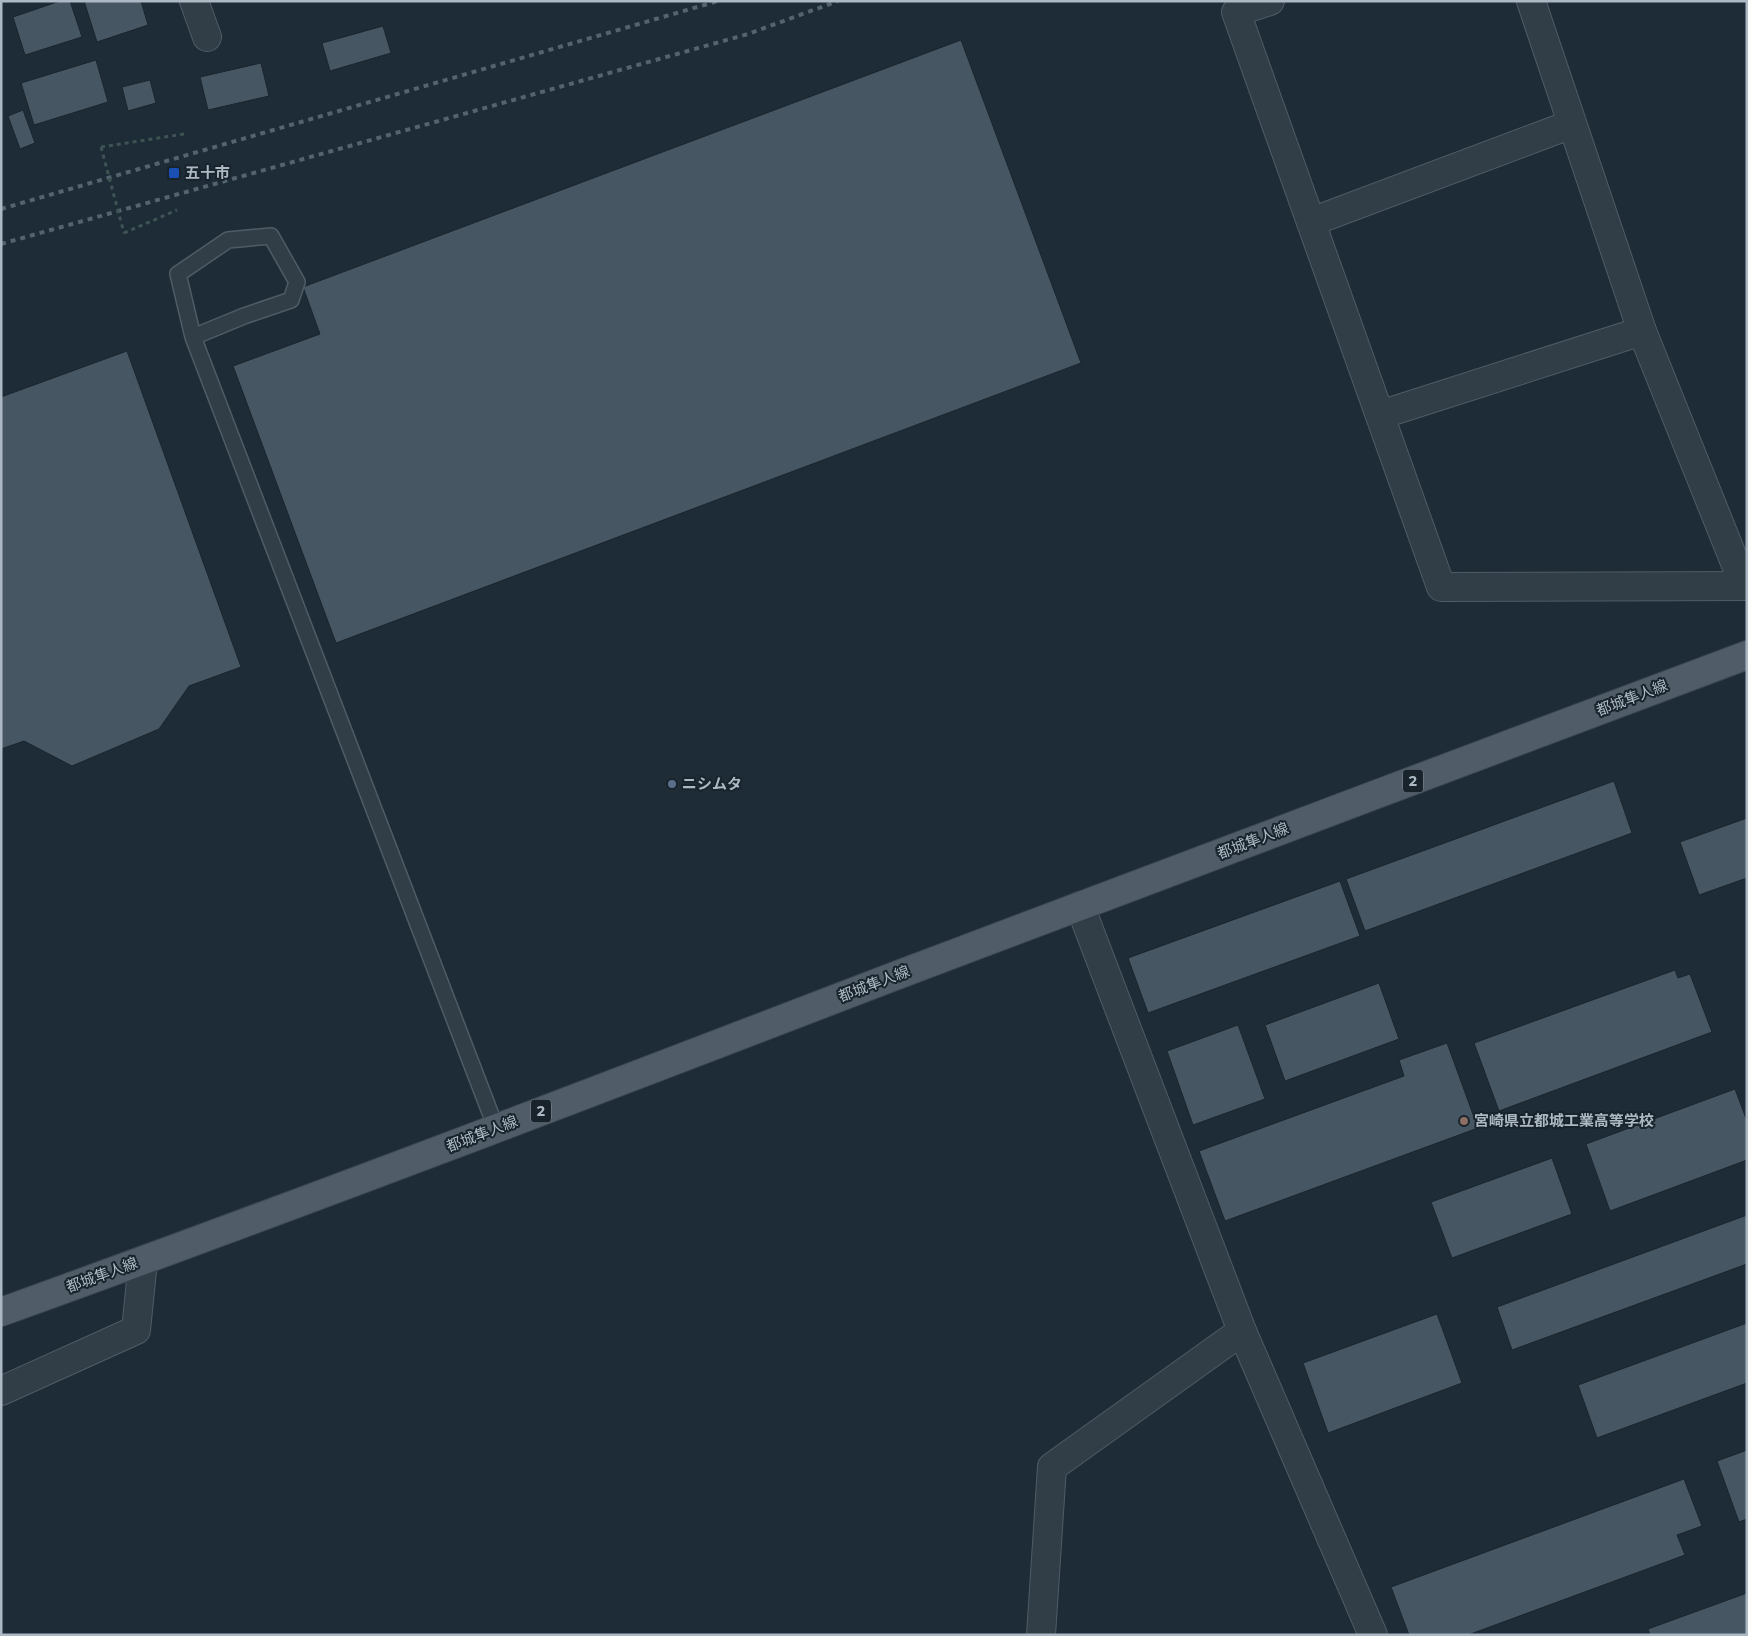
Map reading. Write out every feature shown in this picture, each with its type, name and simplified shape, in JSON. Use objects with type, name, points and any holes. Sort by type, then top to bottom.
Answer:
[{"type":"main road","name":"都城隼人線","points":[[1,1312],[143,1261],[1747,655]]},
{"type":"street","points":[[194,1],[207,37]]},
{"type":"street","points":[[1270,1],[1236,12],[1441,587],[1746,586],[1642,331],[1531,1]]},
{"type":"street","points":[[1311,222],[1572,124]]},
{"type":"street","points":[[1380,415],[1642,331]]},
{"type":"street","points":[[1080,906],[1242,1331],[1373,1635]]},
{"type":"street","points":[[1,1391],[136,1330],[143,1261]]},
{"type":"street","points":[[1041,1635],[1052,1467],[1242,1331]]},
{"type":"lane","points":[[193,337],[244,316],[291,300],[297,282],[271,236],[228,240],[178,274],[193,337],[496,1128]]},
{"type":"path","points":[[177,210],[124,233],[101,147],[184,134]]},
{"type":"building","points":[[60,1],[70,1],[82,37],[25,55],[13,17]]},
{"type":"building","points":[[84,1],[141,1],[148,25],[97,42]]},
{"type":"building","points":[[383,26],[391,53],[330,71],[322,43]]},
{"type":"building","points":[[961,40],[1081,363],[336,643],[233,366],[320,334],[303,287]]},
{"type":"building","points":[[96,60],[108,102],[34,125],[21,83]]},
{"type":"building","points":[[261,63],[269,96],[208,110],[200,77]]},
{"type":"building","points":[[150,80],[156,103],[128,111],[122,87]]},
{"type":"building","points":[[23,110],[35,143],[20,149],[8,116]]},
{"type":"building","points":[[127,351],[241,667],[189,686],[159,729],[72,766],[24,741],[1,749],[1,397]]},
{"type":"building","points":[[1614,781],[1632,833],[1365,931],[1346,879]]},
{"type":"building","points":[[1747,818],[1747,878],[1699,895],[1680,842]]},
{"type":"building","points":[[1340,881],[1360,936],[1148,1013],[1128,958]]},
{"type":"building","points":[[1675,970],[1678,978],[1690,974],[1712,1032],[1499,1111],[1474,1043]]},
{"type":"building","points":[[1379,983],[1399,1039],[1285,1081],[1265,1025]]},
{"type":"building","points":[[1238,1025],[1265,1099],[1193,1125],[1167,1051]]},
{"type":"building","points":[[1447,1043],[1478,1128],[1225,1221],[1199,1151],[1404,1076],[1399,1060]]},
{"type":"building","points":[[1735,1089],[1747,1121],[1747,1160],[1610,1211],[1586,1144]]},
{"type":"building","points":[[1552,1158],[1572,1214],[1452,1258],[1431,1202]]},
{"type":"building","points":[[1747,1215],[1747,1264],[1512,1350],[1497,1307]]},
{"type":"building","points":[[1437,1314],[1462,1383],[1328,1433],[1303,1363]]},
{"type":"building","points":[[1747,1323],[1747,1383],[1597,1438],[1578,1385]]},
{"type":"building","points":[[1747,1450],[1747,1519],[1739,1522],[1717,1461]]},
{"type":"building","points":[[1684,1479],[1702,1526],[1677,1535],[1685,1555],[1468,1635],[1409,1635],[1391,1587]]},
{"type":"building","points":[[1747,1593],[1747,1635],[1650,1635],[1648,1629]]},
{"type":"railway","points":[[1,209],[718,1]]},
{"type":"railway","points":[[1,244],[748,34],[838,1]]},
{"type":"place","name":"五十市","points":[[174,173]]},
{"type":"place","name":"ニシムタ","points":[[672,784]]},
{"type":"place","name":"宮崎県立都城工業高等学校","points":[[1464,1121]]}]
